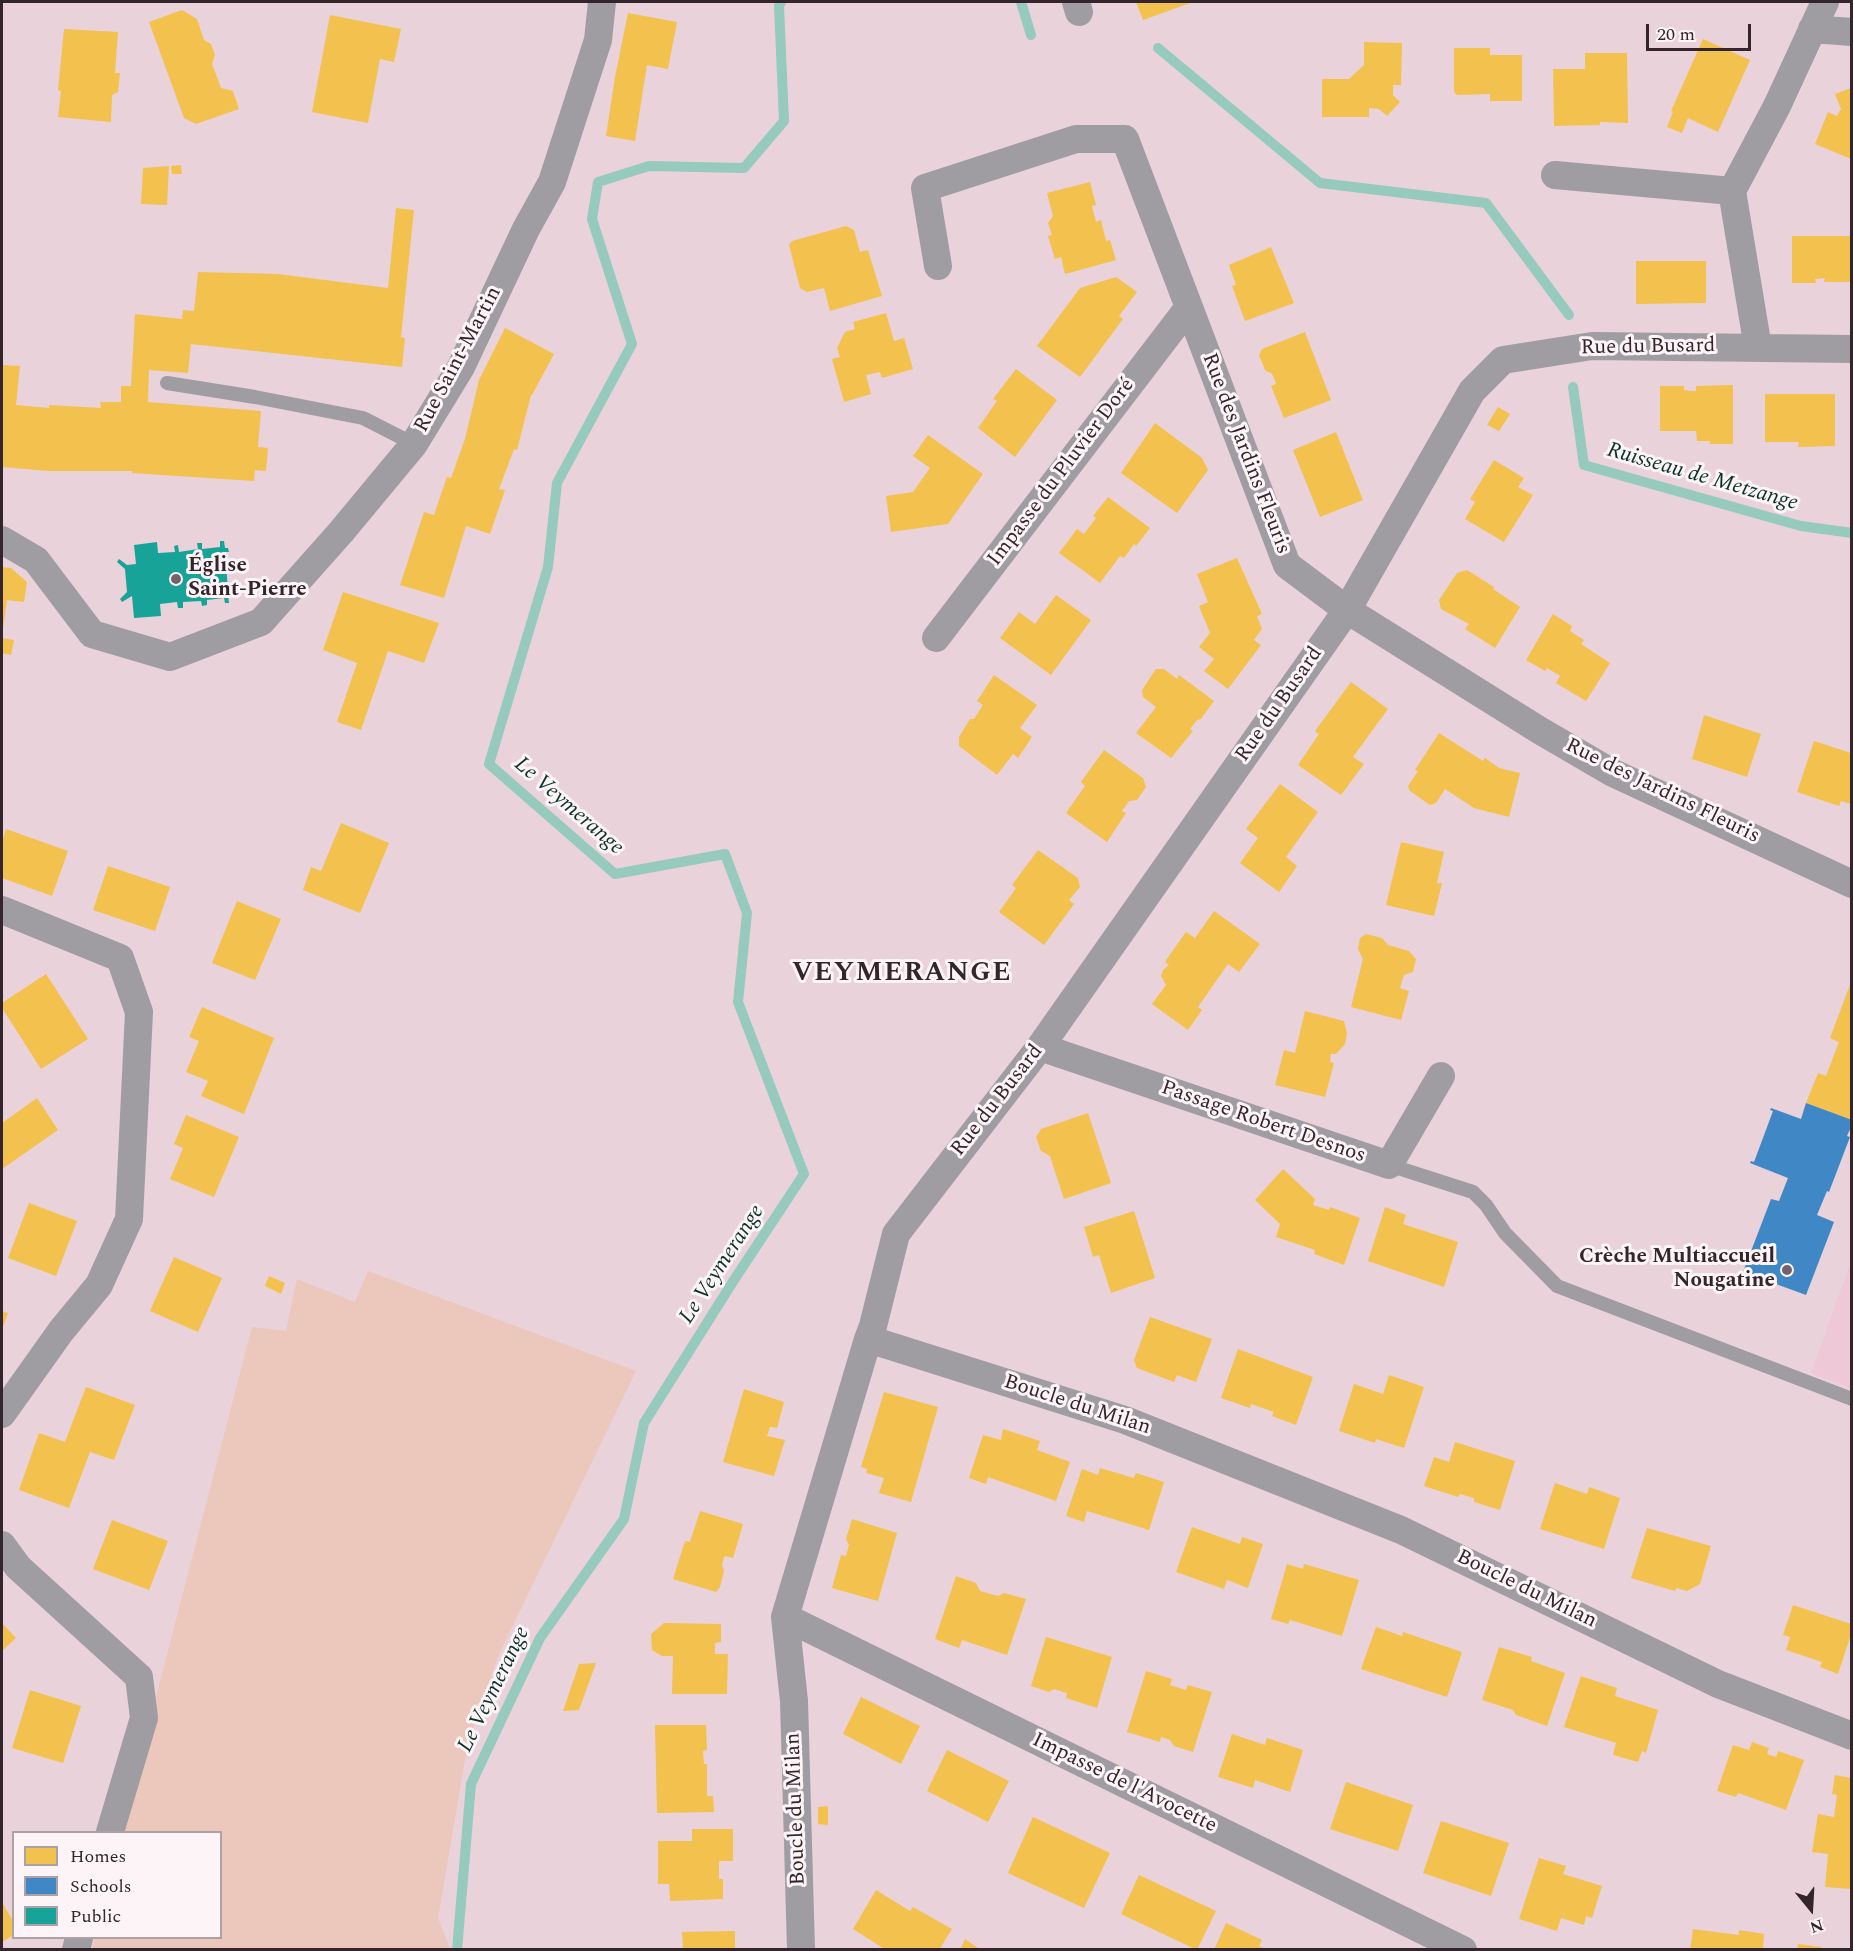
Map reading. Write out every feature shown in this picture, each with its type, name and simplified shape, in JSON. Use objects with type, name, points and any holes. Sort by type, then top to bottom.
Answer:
[{"type":"street","name":"Rue Saint-Martin","points":[[2,540],[36,560],[92,634],[170,657],[261,622],[341,532],[414,444],[461,367],[526,229],[552,182],[598,40],[602,2]]},
{"type":"street","points":[[1758,348],[1732,191],[1777,106],[1825,2]]},
{"type":"street","points":[[1812,29],[1851,32]]},
{"type":"street","name":"Rue des Jardins Fleuris","points":[[938,266],[925,188],[1076,139],[1125,139],[1287,565],[1347,610],[1539,730],[1611,772],[1851,884]]},
{"type":"street","points":[[1555,175],[1732,191]]},
{"type":"street","name":"Impasse du Pluvier Doré","points":[[936,638],[1188,307]]},
{"type":"street","name":"Rue du Busard","points":[[868,1339],[896,1234],[1040,1047],[1347,610],[1472,391],[1503,360],[1592,346],[1851,349]]},
{"type":"street","points":[[2,910],[120,958],[139,1012],[129,1219],[99,1285],[61,1331],[2,1414]]},
{"type":"street","name":"Passage Robert Desnos","points":[[1040,1047],[1389,1165],[1441,1076]]},
{"type":"street","name":"Boucle du Milan","points":[[801,1950],[794,1701],[785,1617],[868,1339],[1125,1420],[1401,1530],[1718,1684],[1851,1736]]},
{"type":"street","points":[[2,1545],[18,1567],[139,1677],[144,1718],[111,1831]]},
{"type":"street","name":"Impasse de l'Avocette","points":[[785,1617],[1463,1950]]},
{"type":"lane","points":[[167,383],[363,418],[414,444]]},
{"type":"lane","points":[[1389,1165],[1473,1192],[1486,1205],[1505,1233],[1557,1286],[1851,1399]]},
{"type":"shaded area","points":[[1851,1261],[1851,1388],[1811,1373]]},
{"type":"shaded area","points":[[368,1271],[636,1371],[499,1654],[468,1742],[438,1918],[450,1949],[92,1950],[95,1939],[222,1939],[222,1831],[121,1831],[252,1327],[286,1331],[297,1279],[355,1302]]},
{"type":"building: Homes","points":[[1136,2],[1193,2],[1143,20]]},
{"type":"building: Homes","points":[[182,10],[197,19],[204,40],[211,44],[215,55],[212,64],[221,88],[233,91],[239,109],[196,124],[184,118],[149,22]]},
{"type":"building: Homes","points":[[628,13],[677,22],[668,69],[647,65],[635,141],[606,136]]},
{"type":"building: Homes","points":[[330,15],[401,29],[394,62],[380,59],[368,123],[312,112]]},
{"type":"building: Homes","points":[[64,29],[118,32],[115,73],[120,73],[118,92],[112,95],[111,122],[58,117],[61,91],[58,90]]},
{"type":"building: Homes","points":[[1703,39],[1750,60],[1718,132],[1688,118],[1682,133],[1667,127],[1673,112],[1671,111]]},
{"type":"building: Homes","points":[[1364,42],[1402,43],[1401,85],[1393,85],[1393,95],[1400,102],[1387,116],[1379,109],[1369,108],[1369,117],[1322,117],[1322,79],[1349,79],[1364,65]]},
{"type":"building: Homes","points":[[1454,48],[1490,48],[1490,55],[1522,55],[1522,101],[1490,101],[1490,94],[1457,95],[1454,92]]},
{"type":"building: Homes","points":[[1585,53],[1627,53],[1628,123],[1600,122],[1600,125],[1554,126],[1553,69],[1585,69]]},
{"type":"building: Homes","points":[[1851,88],[1851,159],[1815,144],[1828,112],[1837,116],[1841,109],[1835,94]]},
{"type":"building: Homes","points":[[181,165],[182,174],[172,174],[171,166]]},
{"type":"building: Homes","points":[[169,166],[167,205],[141,204],[143,168]]},
{"type":"building: Homes","points":[[1090,182],[1096,205],[1092,206],[1096,222],[1101,220],[1106,241],[1110,240],[1116,260],[1065,274],[1061,257],[1055,259],[1048,236],[1052,235],[1048,223],[1053,216],[1047,193]]},
{"type":"building: Homes","points":[[396,208],[414,210],[401,337],[405,338],[402,367],[191,344],[188,373],[149,370],[148,402],[261,411],[258,447],[268,448],[266,471],[255,470],[254,481],[132,473],[132,471],[49,471],[2,467],[2,365],[20,366],[16,405],[49,408],[49,405],[101,408],[100,402],[121,402],[121,386],[131,386],[135,314],[182,319],[183,310],[194,311],[198,272],[278,274],[388,288]]},
{"type":"building: Homes","points":[[846,226],[854,230],[860,252],[868,250],[882,296],[830,311],[824,288],[807,292],[800,288],[789,245],[792,241]]},
{"type":"building: Homes","points":[[1792,236],[1851,236],[1851,282],[1824,282],[1825,278],[1815,279],[1816,283],[1792,283]]},
{"type":"building: Homes","points":[[1271,247],[1294,303],[1245,321],[1232,286],[1236,285],[1229,265]]},
{"type":"building: Homes","points":[[1636,261],[1706,261],[1706,303],[1636,304]]},
{"type":"building: Homes","points":[[1116,277],[1137,292],[1119,316],[1123,319],[1080,377],[1037,346],[1080,288]]},
{"type":"building: Homes","points":[[886,313],[894,341],[904,338],[913,369],[882,378],[880,372],[866,375],[871,394],[844,402],[832,359],[840,357],[837,348],[845,332],[855,329],[853,322]]},
{"type":"building: Homes","points":[[505,328],[554,354],[531,395],[517,450],[514,449],[499,489],[505,490],[490,534],[466,526],[444,598],[400,585],[424,512],[434,515],[447,477],[451,478],[465,439],[479,380]]},
{"type":"building: Homes","points":[[1305,332],[1331,400],[1284,418],[1271,386],[1276,384],[1274,378],[1265,370],[1259,355],[1262,349]]},
{"type":"building: Homes","points":[[1016,369],[1057,400],[1015,457],[978,428],[997,401],[993,399]]},
{"type":"building: Homes","points":[[1733,385],[1733,444],[1710,444],[1710,441],[1697,441],[1696,431],[1660,431],[1660,386],[1684,386],[1684,390],[1696,391],[1696,386]]},
{"type":"building: Homes","points":[[1765,394],[1835,394],[1835,446],[1798,447],[1799,442],[1765,442]]},
{"type":"building: Homes","points":[[1498,407],[1510,414],[1499,431],[1487,425]]},
{"type":"building: Homes","points":[[1155,423],[1202,458],[1208,470],[1177,513],[1121,473]]},
{"type":"building: Homes","points":[[1336,432],[1363,500],[1320,517],[1293,450]]},
{"type":"building: Homes","points":[[928,435],[983,474],[948,524],[891,532],[886,496],[913,492],[930,468],[913,456]]},
{"type":"building: Homes","points":[[1494,460],[1524,478],[1518,487],[1533,495],[1504,542],[1465,519],[1475,502],[1470,499]]},
{"type":"building: Homes","points":[[1108,497],[1150,528],[1124,558],[1120,556],[1100,583],[1059,553],[1077,529],[1084,534],[1096,518],[1093,516]]},
{"type":"building: Homes","points":[[1237,558],[1262,614],[1257,616],[1262,629],[1254,640],[1261,645],[1228,689],[1204,671],[1214,659],[1199,647],[1210,633],[1199,606],[1208,602],[1197,574]]},
{"type":"building: Homes","points":[[2,567],[11,568],[27,582],[24,602],[7,600],[3,629]]},
{"type":"building: Homes","points":[[1467,570],[1520,607],[1495,648],[1465,629],[1469,624],[1441,609],[1439,600],[1457,573]]},
{"type":"building: Homes","points":[[343,592],[439,623],[424,663],[388,651],[361,730],[337,722],[357,663],[323,650]]},
{"type":"building: Homes","points":[[1056,595],[1091,620],[1051,675],[1000,638],[1019,612],[1035,624]]},
{"type":"building: Homes","points":[[1553,614],[1572,626],[1570,631],[1584,640],[1581,644],[1610,663],[1586,701],[1556,683],[1560,676],[1547,668],[1545,671],[1526,660]]},
{"type":"building: Homes","points":[[2,638],[14,640],[11,655],[2,653]]},
{"type":"building: Homes","points":[[1156,669],[1164,669],[1177,679],[1179,675],[1214,701],[1201,719],[1197,720],[1190,729],[1193,731],[1171,758],[1136,733],[1156,707],[1143,697],[1142,690]]},
{"type":"building: Homes","points":[[994,675],[1037,705],[1020,728],[1032,737],[1018,758],[1013,754],[997,775],[959,746],[959,737],[970,719],[974,719],[983,705],[977,701]]},
{"type":"building: Homes","points":[[1351,682],[1388,709],[1353,757],[1364,764],[1341,795],[1298,765],[1319,734],[1315,731]]},
{"type":"building: Homes","points":[[1704,715],[1761,734],[1747,777],[1692,759]]},
{"type":"building: Homes","points":[[1439,733],[1483,761],[1485,758],[1499,768],[1520,773],[1509,817],[1474,808],[1445,789],[1436,803],[1430,805],[1410,791],[1408,786],[1418,771],[1415,770]]},
{"type":"building: Homes","points":[[1814,741],[1851,753],[1851,804],[1841,801],[1839,806],[1797,792]]},
{"type":"building: Homes","points":[[1104,750],[1143,778],[1146,787],[1137,800],[1129,801],[1122,811],[1126,813],[1107,842],[1066,813],[1085,786],[1081,782]]},
{"type":"building: Homes","points":[[1280,784],[1318,812],[1286,857],[1297,866],[1279,892],[1240,863],[1258,838],[1246,829]]},
{"type":"building: Homes","points":[[341,823],[389,843],[360,913],[303,890],[311,867],[321,871]]},
{"type":"building: Homes","points":[[6,829],[68,851],[52,896],[2,878],[2,842]]},
{"type":"building: Homes","points":[[1401,842],[1444,852],[1437,883],[1442,883],[1434,916],[1386,905]]},
{"type":"building: Homes","points":[[1038,850],[1078,878],[1080,887],[1069,900],[1074,904],[1044,945],[999,912],[1016,888],[1012,885]]},
{"type":"building: Homes","points":[[108,866],[170,887],[155,931],[93,910]]},
{"type":"building: Homes","points":[[237,901],[281,919],[255,980],[212,963]]},
{"type":"building: Homes","points":[[1214,911],[1260,944],[1239,972],[1228,964],[1198,1007],[1202,1010],[1188,1030],[1152,1004],[1166,985],[1161,976],[1163,970],[1169,965],[1165,962],[1186,932],[1195,938]]},
{"type":"building: Homes","points":[[1366,934],[1382,938],[1388,945],[1409,951],[1416,959],[1413,972],[1404,975],[1400,988],[1409,991],[1401,1020],[1351,1007],[1363,959],[1358,949],[1360,938]]},
{"type":"building: Homes","points":[[46,974],[88,1039],[41,1069],[2,1008],[2,1003]]},
{"type":"building: Homes","points":[[1851,982],[1851,1120],[1806,1103],[1818,1073],[1826,1076],[1839,1042],[1830,1038]]},
{"type":"building: Homes","points":[[202,1007],[274,1038],[244,1114],[201,1096],[208,1081],[186,1072],[199,1041],[189,1037]]},
{"type":"building: Homes","points":[[1305,1011],[1344,1021],[1347,1033],[1345,1044],[1336,1054],[1331,1054],[1330,1062],[1334,1063],[1325,1097],[1275,1085],[1284,1050],[1295,1053]]},
{"type":"building: Homes","points":[[37,1098],[58,1130],[2,1169],[2,1123]]},
{"type":"building: Homes","points":[[1088,1113],[1111,1183],[1064,1199],[1050,1156],[1041,1151],[1036,1137],[1041,1129]]},
{"type":"building: Homes","points":[[186,1115],[239,1137],[214,1197],[170,1179],[183,1148],[174,1144]]},
{"type":"building: Homes","points":[[1283,1169],[1315,1199],[1313,1205],[1329,1210],[1330,1207],[1360,1218],[1344,1265],[1314,1254],[1315,1250],[1276,1237],[1280,1224],[1255,1200]]},
{"type":"building: Homes","points":[[29,1203],[77,1221],[56,1276],[8,1258]]},
{"type":"building: Homes","points":[[1385,1207],[1406,1215],[1403,1224],[1458,1242],[1444,1287],[1368,1261]]},
{"type":"building: Homes","points":[[1134,1211],[1155,1278],[1111,1293],[1099,1255],[1093,1257],[1084,1227]]},
{"type":"building: Homes","points":[[174,1257],[222,1278],[198,1332],[150,1311]]},
{"type":"building: Homes","points":[[269,1276],[285,1283],[281,1294],[265,1286]]},
{"type":"building: Homes","points":[[2,1311],[8,1313],[2,1330]]},
{"type":"building: Homes","points":[[1150,1317],[1212,1339],[1196,1382],[1177,1375],[1174,1382],[1137,1368],[1134,1360]]},
{"type":"building: Homes","points":[[1238,1349],[1313,1377],[1296,1425],[1272,1416],[1274,1412],[1251,1404],[1250,1408],[1221,1398]]},
{"type":"building: Homes","points":[[1389,1375],[1424,1387],[1404,1448],[1376,1439],[1375,1443],[1339,1431],[1354,1384],[1383,1394]]},
{"type":"building: Homes","points":[[86,1387],[135,1405],[114,1460],[90,1452],[69,1508],[19,1490],[39,1433],[65,1442]]},
{"type":"building: Homes","points":[[744,1389],[784,1402],[777,1428],[770,1427],[767,1436],[785,1440],[774,1476],[723,1462]]},
{"type":"building: Homes","points":[[884,1392],[938,1407],[911,1502],[879,1493],[884,1478],[866,1473],[867,1469],[861,1467]]},
{"type":"building: Homes","points":[[1003,1429],[1040,1441],[1037,1450],[1070,1462],[1056,1501],[988,1477],[986,1484],[969,1478],[983,1435],[1001,1440]]},
{"type":"building: Homes","points":[[1455,1442],[1515,1461],[1500,1510],[1474,1502],[1474,1498],[1460,1494],[1458,1497],[1424,1486],[1434,1457],[1449,1462]]},
{"type":"building: Homes","points":[[1100,1468],[1134,1478],[1136,1473],[1164,1482],[1149,1530],[1087,1511],[1084,1522],[1066,1516],[1082,1469],[1098,1475]]},
{"type":"building: Homes","points":[[1555,1483],[1587,1494],[1589,1487],[1620,1498],[1604,1549],[1540,1529]]},
{"type":"building: Homes","points":[[700,1511],[743,1524],[733,1558],[724,1557],[722,1565],[724,1571],[720,1587],[716,1592],[673,1579],[685,1541],[690,1542]]},
{"type":"building: Homes","points":[[852,1519],[897,1533],[878,1601],[832,1588],[841,1555],[846,1556],[849,1545],[846,1539]]},
{"type":"building: Homes","points":[[112,1520],[168,1541],[149,1590],[93,1569]]},
{"type":"building: Homes","points":[[1192,1527],[1240,1544],[1242,1537],[1263,1544],[1248,1588],[1227,1580],[1224,1589],[1176,1572]]},
{"type":"building: Homes","points":[[1647,1528],[1711,1546],[1700,1584],[1687,1591],[1676,1588],[1675,1591],[1631,1578]]},
{"type":"building: Homes","points":[[1287,1564],[1303,1569],[1304,1564],[1359,1580],[1342,1636],[1290,1620],[1288,1624],[1271,1619]]},
{"type":"building: Homes","points":[[956,1576],[976,1583],[980,1591],[998,1596],[1004,1593],[1026,1599],[1007,1655],[962,1640],[959,1648],[935,1639]]},
{"type":"building: Homes","points":[[1793,1605],[1851,1624],[1851,1634],[1838,1674],[1820,1667],[1822,1662],[1786,1650],[1790,1637],[1783,1635]]},
{"type":"building: Homes","points":[[2,1623],[16,1638],[2,1651]]},
{"type":"building: Homes","points":[[664,1623],[721,1624],[721,1642],[715,1643],[715,1654],[728,1654],[727,1694],[672,1694],[673,1656],[662,1656],[652,1650],[651,1634]]},
{"type":"building: Homes","points":[[1376,1627],[1402,1636],[1403,1632],[1462,1652],[1447,1697],[1361,1669]]},
{"type":"building: Homes","points":[[1046,1637],[1112,1657],[1097,1708],[1066,1698],[1067,1693],[1054,1689],[1049,1692],[1031,1686]]},
{"type":"building: Homes","points":[[1499,1647],[1532,1657],[1531,1661],[1565,1673],[1547,1726],[1516,1715],[1513,1710],[1482,1700]]},
{"type":"building: Homes","points":[[596,1663],[579,1710],[563,1711],[579,1664]]},
{"type":"building: Homes","points":[[1146,1671],[1172,1679],[1170,1685],[1186,1690],[1188,1685],[1212,1692],[1193,1752],[1174,1746],[1170,1740],[1161,1737],[1160,1742],[1127,1732]]},
{"type":"building: Homes","points":[[1581,1676],[1617,1688],[1615,1696],[1658,1710],[1646,1753],[1642,1751],[1638,1762],[1613,1755],[1616,1743],[1564,1727]]},
{"type":"building: Homes","points":[[30,1690],[81,1706],[63,1763],[12,1748]]},
{"type":"building: Homes","points":[[861,1697],[920,1726],[901,1764],[843,1734]]},
{"type":"building: Homes","points":[[655,1725],[706,1725],[707,1750],[703,1751],[704,1764],[707,1764],[707,1796],[713,1796],[714,1812],[657,1813]]},
{"type":"building: Homes","points":[[1232,1734],[1265,1745],[1267,1738],[1303,1750],[1290,1792],[1255,1780],[1253,1788],[1218,1777]]},
{"type":"building: Homes","points":[[1752,1742],[1769,1748],[1767,1754],[1776,1757],[1778,1751],[1804,1760],[1786,1810],[1738,1793],[1736,1797],[1717,1791],[1733,1745],[1749,1750]]},
{"type":"building: Homes","points":[[947,1750],[1009,1781],[988,1822],[927,1791]]},
{"type":"building: Homes","points":[[1835,1775],[1851,1778],[1851,1889],[1825,1887],[1828,1854],[1812,1852],[1818,1814],[1834,1817],[1837,1795],[1832,1794]]},
{"type":"building: Homes","points":[[1346,1782],[1413,1805],[1398,1851],[1330,1829]]},
{"type":"building: Homes","points":[[828,1806],[828,1825],[818,1824],[818,1807]]},
{"type":"building: Homes","points":[[1033,1817],[1110,1853],[1084,1908],[1008,1873]]},
{"type":"building: Homes","points":[[1441,1821],[1509,1843],[1491,1896],[1423,1873]]},
{"type":"building: Homes","points":[[692,1829],[733,1829],[733,1861],[719,1861],[719,1879],[723,1879],[723,1899],[670,1901],[669,1884],[658,1884],[658,1841],[692,1841]]},
{"type":"building: Homes","points":[[1539,1858],[1566,1866],[1563,1874],[1602,1886],[1592,1918],[1586,1916],[1584,1925],[1561,1918],[1557,1931],[1519,1919]]},
{"type":"building: Homes","points":[[1139,1875],[1216,1911],[1197,1950],[1121,1914]]},
{"type":"building: Homes","points":[[876,1890],[910,1911],[913,1907],[952,1929],[939,1950],[886,1950],[853,1929]]},
{"type":"building: Homes","points":[[2,1902],[12,1920],[12,1936],[2,1942]]},
{"type":"building: Homes","points":[[1226,1923],[1262,1940],[1259,1946],[1267,1950],[1214,1950]]},
{"type":"building: Homes","points":[[1693,1929],[1739,1935],[1739,1930],[1764,1934],[1763,1950],[1690,1950]]},
{"type":"building: Homes","points":[[735,1931],[735,1950],[683,1950],[682,1932]]},
{"type":"building: Homes","points":[[965,1939],[981,1950],[960,1950]]},
{"type":"building: Homes","points":[[1798,1944],[1821,1947],[1821,1950],[1797,1950]]},
{"type":"building: Schools","points":[[1806,1103],[1852,1120],[1852,1125],[1847,1136],[1850,1137],[1829,1192],[1827,1191],[1817,1215],[1834,1222],[1806,1295],[1743,1272],[1771,1199],[1779,1201],[1788,1178],[1750,1163],[1754,1162],[1773,1111],[1770,1110],[1771,1108],[1801,1119]]},
{"type":"building: Public","name":"Église Saint-Pierre","points":[[220,541],[224,541],[225,548],[228,548],[229,552],[225,552],[228,590],[232,590],[232,594],[228,594],[229,603],[225,603],[224,598],[207,600],[207,605],[202,606],[201,601],[183,602],[183,608],[178,608],[177,602],[160,604],[161,616],[134,618],[132,596],[122,602],[120,599],[127,592],[125,569],[117,562],[119,559],[127,565],[136,564],[134,545],[157,542],[158,553],[175,552],[174,546],[178,545],[179,552],[198,549],[197,543],[202,543],[202,549],[220,547]]},
{"type":"waterway","name":"Le Veymerange","points":[[457,1950],[471,1784],[540,1638],[624,1519],[644,1423],[804,1174],[738,1002],[747,913],[725,854],[615,874],[489,764],[548,567],[557,483],[632,344],[592,219],[598,182],[649,166],[744,168],[784,121],[779,6],[781,2]]},
{"type":"waterway","name":"Ruisseau de Metzange","points":[[1021,2],[1031,35]]},
{"type":"waterway","name":"Ruisseau de Metzange","points":[[1158,48],[1320,183],[1486,203],[1569,315]]},
{"type":"waterway","name":"Ruisseau de Metzange","points":[[1573,387],[1584,465],[1801,526],[1852,533]]},
{"type":"place","name":"Église Saint-Pierre","points":[[176,579]]},
{"type":"place","name":"Crèche Multiaccueil Nougatine","points":[[1787,1270]]},
{"type":"district","name":"VEYMERANGE","points":[[902,975]]}]
